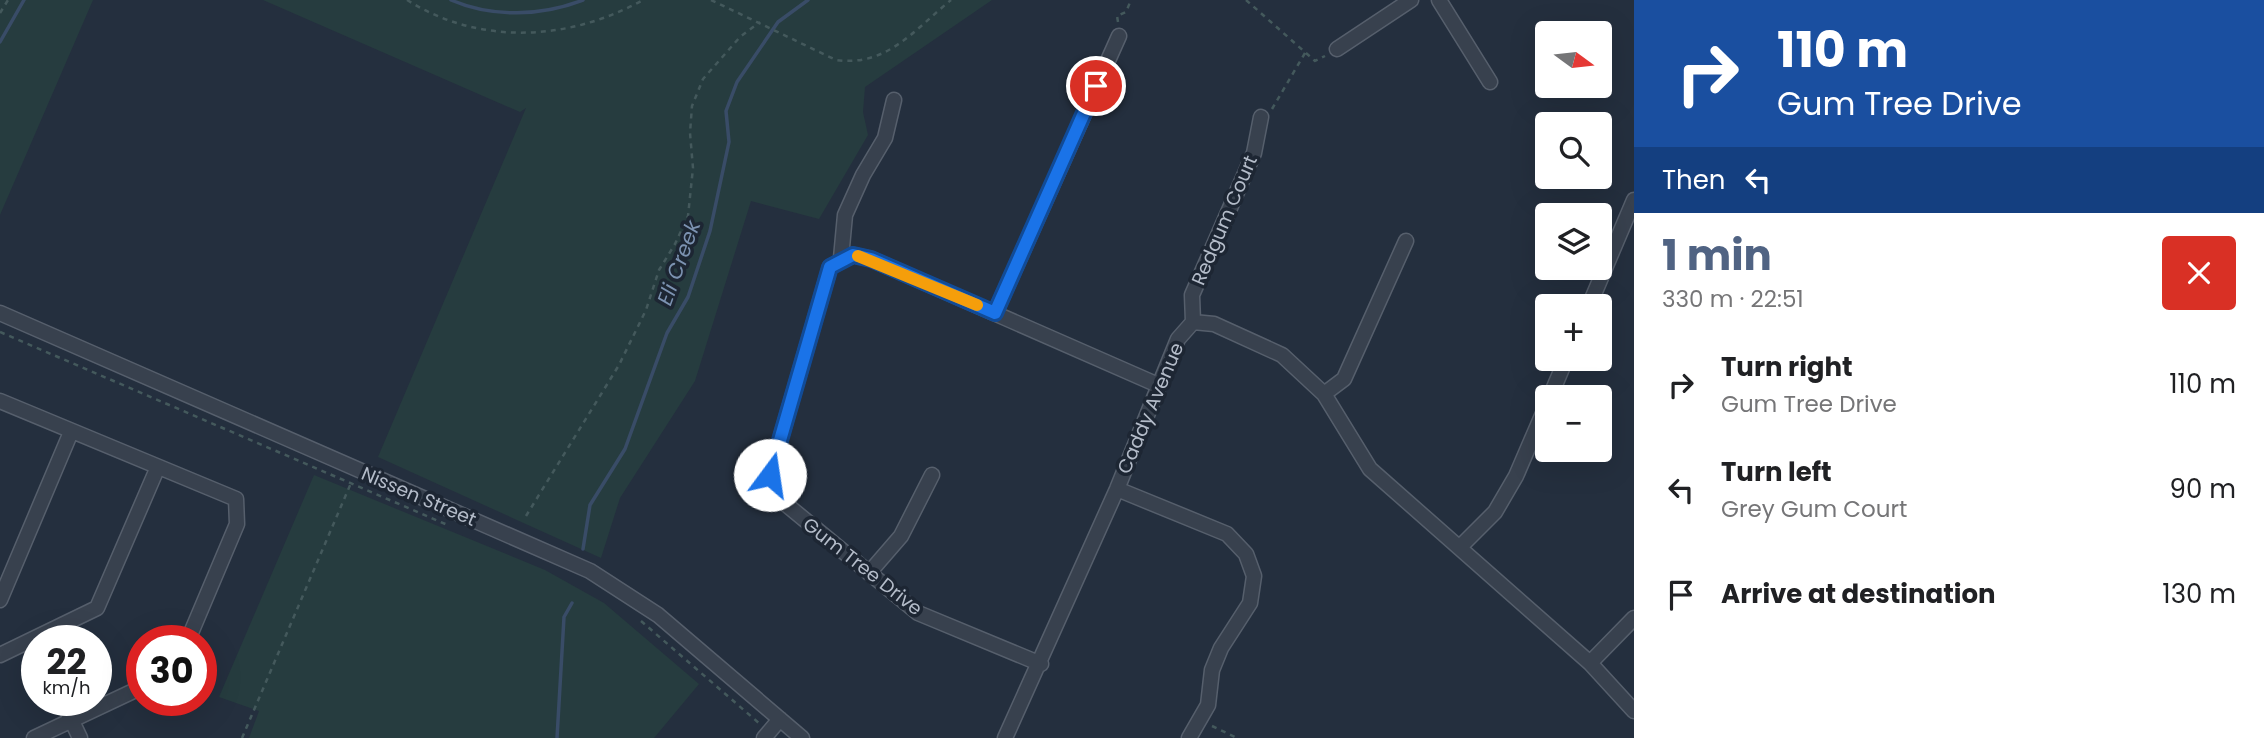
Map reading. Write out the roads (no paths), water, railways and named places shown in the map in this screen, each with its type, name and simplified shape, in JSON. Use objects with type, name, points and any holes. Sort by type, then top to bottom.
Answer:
[{"type":"street","points":[[1337,49],[1410,0]]},
{"type":"street","points":[[1438,0],[1490,82]]},
{"type":"street","points":[[995,313],[1119,36]]},
{"type":"street","points":[[894,100],[886,138],[863,175],[845,215],[841,258],[853,255],[871,259],[1158,385]]},
{"type":"street","name":"Redgum Court","points":[[1193,322],[1192,295],[1254,153],[1261,117]]},
{"type":"street","points":[[1594,294],[1634,200]]},
{"type":"street","points":[[1324,394],[1344,379],[1406,241]]},
{"type":"street","name":"Gum Tree Drive","points":[[841,258],[830,267],[770,475],[782,501],[918,613],[1041,664]]},
{"type":"street","name":"Nissen Street","points":[[1,316],[590,570],[658,615],[802,738]]},
{"type":"street","name":"Caddy Avenue","points":[[1005,738],[1041,664],[1117,489],[1178,339],[1193,322],[1214,324],[1282,355],[1324,394],[1370,469],[1461,546],[1590,663],[1634,711]]},
{"type":"street","points":[[0,401],[157,469],[224,491],[236,499],[239,512],[237,524],[194,625]]},
{"type":"street","points":[[0,600],[71,432]]},
{"type":"street","points":[[1461,546],[1495,512],[1517,476],[1535,433]]},
{"type":"street","points":[[67,625],[97,608],[157,469]]},
{"type":"street","points":[[869,573],[901,536],[932,475]]},
{"type":"street","points":[[1117,489],[1227,534],[1246,554],[1254,576],[1250,603],[1222,648],[1212,670],[1208,705],[1189,738]]},
{"type":"street","points":[[1590,663],[1634,618]]},
{"type":"street","points":[[0,655],[21,648]]},
{"type":"street","points":[[34,738],[126,695]]},
{"type":"street","points":[[70,716],[80,738]]},
{"type":"street","points":[[766,735],[780,719]]},
{"type":"waterway","points":[[0,42],[24,0]]},
{"type":"waterway","points":[[451,0],[483,10],[517,13],[551,9],[583,0]]},
{"type":"waterway","name":"Eli Creek","points":[[583,549],[590,505],[625,449],[667,333],[688,297],[710,231],[729,142],[726,111],[737,82],[778,22],[808,0]]},
{"type":"waterway","name":"Eli Creek","points":[[557,738],[564,617],[572,603]]}]
